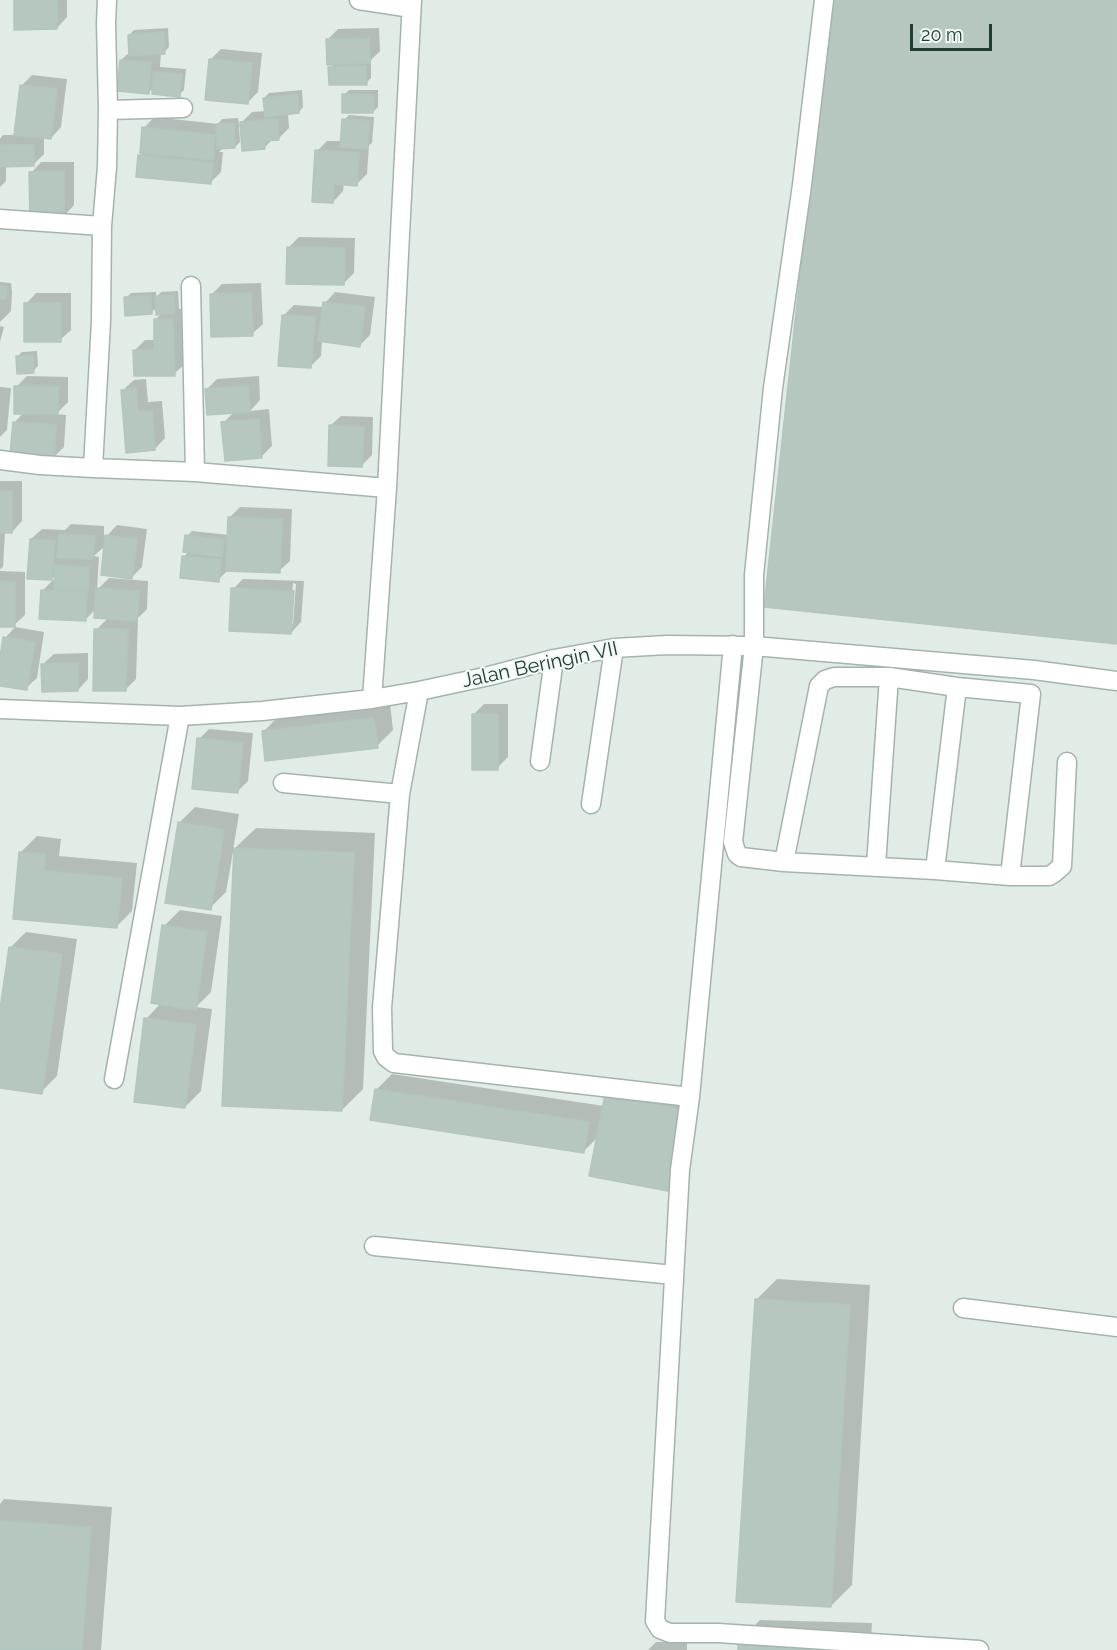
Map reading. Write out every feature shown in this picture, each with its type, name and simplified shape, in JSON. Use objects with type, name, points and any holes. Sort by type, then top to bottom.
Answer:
[{"type":"street","points":[[93,468],[102,321],[102,226],[107,167],[107,0]]},
{"type":"street","points":[[359,0],[411,4],[387,488],[372,699]]},
{"type":"street","points":[[824,0],[802,185],[773,388],[754,575],[754,646],[733,842],[737,854],[741,857],[784,862],[876,865],[1044,877],[1054,873],[1062,866],[1067,762]]},
{"type":"street","points":[[108,110],[183,108]]},
{"type":"street","points":[[0,219],[102,226]]},
{"type":"street","points":[[191,286],[195,472]]},
{"type":"street","points":[[0,460],[40,465],[195,472],[387,488]]},
{"type":"street","name":"Jalan Beringin VII","points":[[0,709],[180,716],[262,711],[419,692],[554,659],[615,648],[667,645],[754,646],[1034,670],[1117,681]]},
{"type":"street","points":[[733,645],[690,1097],[680,1170],[655,1621],[660,1629],[670,1634],[719,1641],[980,1650]]},
{"type":"street","points":[[591,804],[615,648]]},
{"type":"street","points":[[540,761],[554,659]]},
{"type":"street","points":[[1010,876],[1034,670]]},
{"type":"street","points":[[784,862],[819,686],[825,680],[834,677],[889,677],[957,687],[1031,694]]},
{"type":"street","points":[[876,865],[889,677]]},
{"type":"street","points":[[935,870],[957,687]]},
{"type":"street","points":[[419,692],[400,794],[382,1008],[383,1051],[386,1057],[394,1063],[690,1097]]},
{"type":"street","points":[[114,1078],[180,716]]},
{"type":"street","points":[[282,783],[400,794]]},
{"type":"street","points":[[374,1246],[675,1275]]},
{"type":"street","points":[[963,1308],[1117,1327]]},
{"type":"building","points":[[14,0],[57,0],[57,29],[14,30]]},
{"type":"building","points":[[830,0],[1117,0],[1117,644],[764,607]]},
{"type":"building","points":[[164,32],[165,54],[129,56],[128,35]]},
{"type":"building","points":[[369,38],[370,63],[327,65],[326,39]]},
{"type":"building","points":[[209,59],[252,63],[248,104],[205,100]]},
{"type":"building","points":[[120,60],[151,62],[149,94],[117,91]]},
{"type":"building","points":[[366,66],[367,85],[329,85],[328,67]]},
{"type":"building","points":[[153,72],[182,74],[180,97],[152,94]]},
{"type":"building","points":[[20,85],[57,89],[51,139],[14,135]]},
{"type":"building","points":[[297,94],[299,113],[265,117],[263,98]]},
{"type":"building","points":[[342,94],[374,95],[373,113],[342,113]]},
{"type":"building","points":[[278,119],[279,140],[264,141],[265,149],[242,151],[240,122]]},
{"type":"building","points":[[342,119],[370,121],[367,149],[340,147]]},
{"type":"building","points":[[234,123],[235,148],[217,149],[216,124]]},
{"type":"building","points":[[142,127],[215,135],[213,160],[140,153]]},
{"type":"building","points":[[0,145],[34,145],[34,166],[0,167]]},
{"type":"building","points":[[315,150],[359,153],[357,186],[334,184],[333,203],[312,202]]},
{"type":"building","points":[[138,155],[213,163],[211,184],[136,177]]},
{"type":"building","points":[[64,171],[64,217],[30,218],[29,172]]},
{"type":"building","points":[[287,247],[345,248],[344,285],[286,284]]},
{"type":"building","points":[[0,286],[7,287],[6,299],[0,299]]},
{"type":"building","points":[[251,293],[253,336],[211,337],[210,294]]},
{"type":"building","points":[[174,295],[175,313],[156,315],[155,296]]},
{"type":"building","points":[[151,296],[152,314],[125,316],[124,297]]},
{"type":"building","points":[[323,302],[365,307],[360,347],[318,341]]},
{"type":"building","points":[[24,303],[61,303],[61,342],[24,342]]},
{"type":"building","points":[[282,315],[315,317],[311,368],[278,366]]},
{"type":"building","points":[[154,319],[173,319],[175,376],[134,376],[133,350],[154,350]]},
{"type":"building","points":[[33,355],[34,373],[17,374],[16,356]]},
{"type":"building","points":[[14,386],[58,387],[58,414],[14,414]]},
{"type":"building","points":[[248,386],[250,412],[207,415],[205,389]]},
{"type":"building","points":[[136,388],[138,412],[152,411],[155,450],[126,453],[121,390]]},
{"type":"building","points":[[259,419],[262,458],[225,461],[221,422]]},
{"type":"building","points":[[13,422],[56,425],[54,459],[10,456]]},
{"type":"building","points":[[329,425],[364,427],[362,467],[328,466]]},
{"type":"building","points":[[0,491],[12,491],[12,533],[0,533]]},
{"type":"building","points":[[228,517],[282,519],[280,573],[226,571]]},
{"type":"building","points":[[59,534],[95,536],[93,559],[57,558]]},
{"type":"building","points":[[105,535],[137,539],[132,579],[101,575]]},
{"type":"building","points":[[185,535],[224,540],[222,557],[183,552]]},
{"type":"building","points":[[30,539],[55,541],[52,580],[27,579]]},
{"type":"building","points":[[182,556],[221,560],[219,582],[180,578]]},
{"type":"building","points":[[55,565],[89,567],[88,591],[54,589]]},
{"type":"building","points":[[0,581],[15,582],[15,627],[0,627]]},
{"type":"building","points":[[96,588],[139,591],[137,621],[94,618]]},
{"type":"building","points":[[231,588],[294,591],[291,634],[229,631]]},
{"type":"building","points":[[41,590],[87,592],[86,621],[39,619]]},
{"type":"building","points":[[94,629],[128,629],[126,691],[93,691]]},
{"type":"building","points":[[3,637],[35,642],[27,690],[0,686]]},
{"type":"building","points":[[78,663],[78,691],[42,692],[41,664]]},
{"type":"building","points":[[472,714],[498,714],[498,770],[472,770]]},
{"type":"building","points":[[374,718],[378,748],[265,761],[262,731]]},
{"type":"building","points":[[197,738],[243,743],[238,793],[192,789]]},
{"type":"building","points":[[178,822],[224,830],[211,910],[165,903]]},
{"type":"building","points":[[234,848],[354,853],[342,1111],[222,1106]]},
{"type":"building","points":[[19,852],[46,854],[44,871],[122,878],[117,928],[13,919]]},
{"type":"building","points":[[162,925],[207,932],[196,1010],[151,1003]]},
{"type":"building","points":[[9,947],[62,954],[42,1094],[0,1088],[0,1009]]},
{"type":"building","points":[[144,1018],[196,1025],[185,1108],[134,1102]]},
{"type":"building","points":[[375,1089],[589,1122],[584,1153],[370,1120]]},
{"type":"building","points":[[605,1095],[684,1110],[668,1191],[589,1176]]},
{"type":"building","points":[[755,1299],[850,1305],[831,1607],[736,1602]]},
{"type":"building","points":[[0,1521],[91,1527],[82,1650],[0,1650]]},
{"type":"building","points":[[738,1640],[851,1650],[738,1650]]}]
